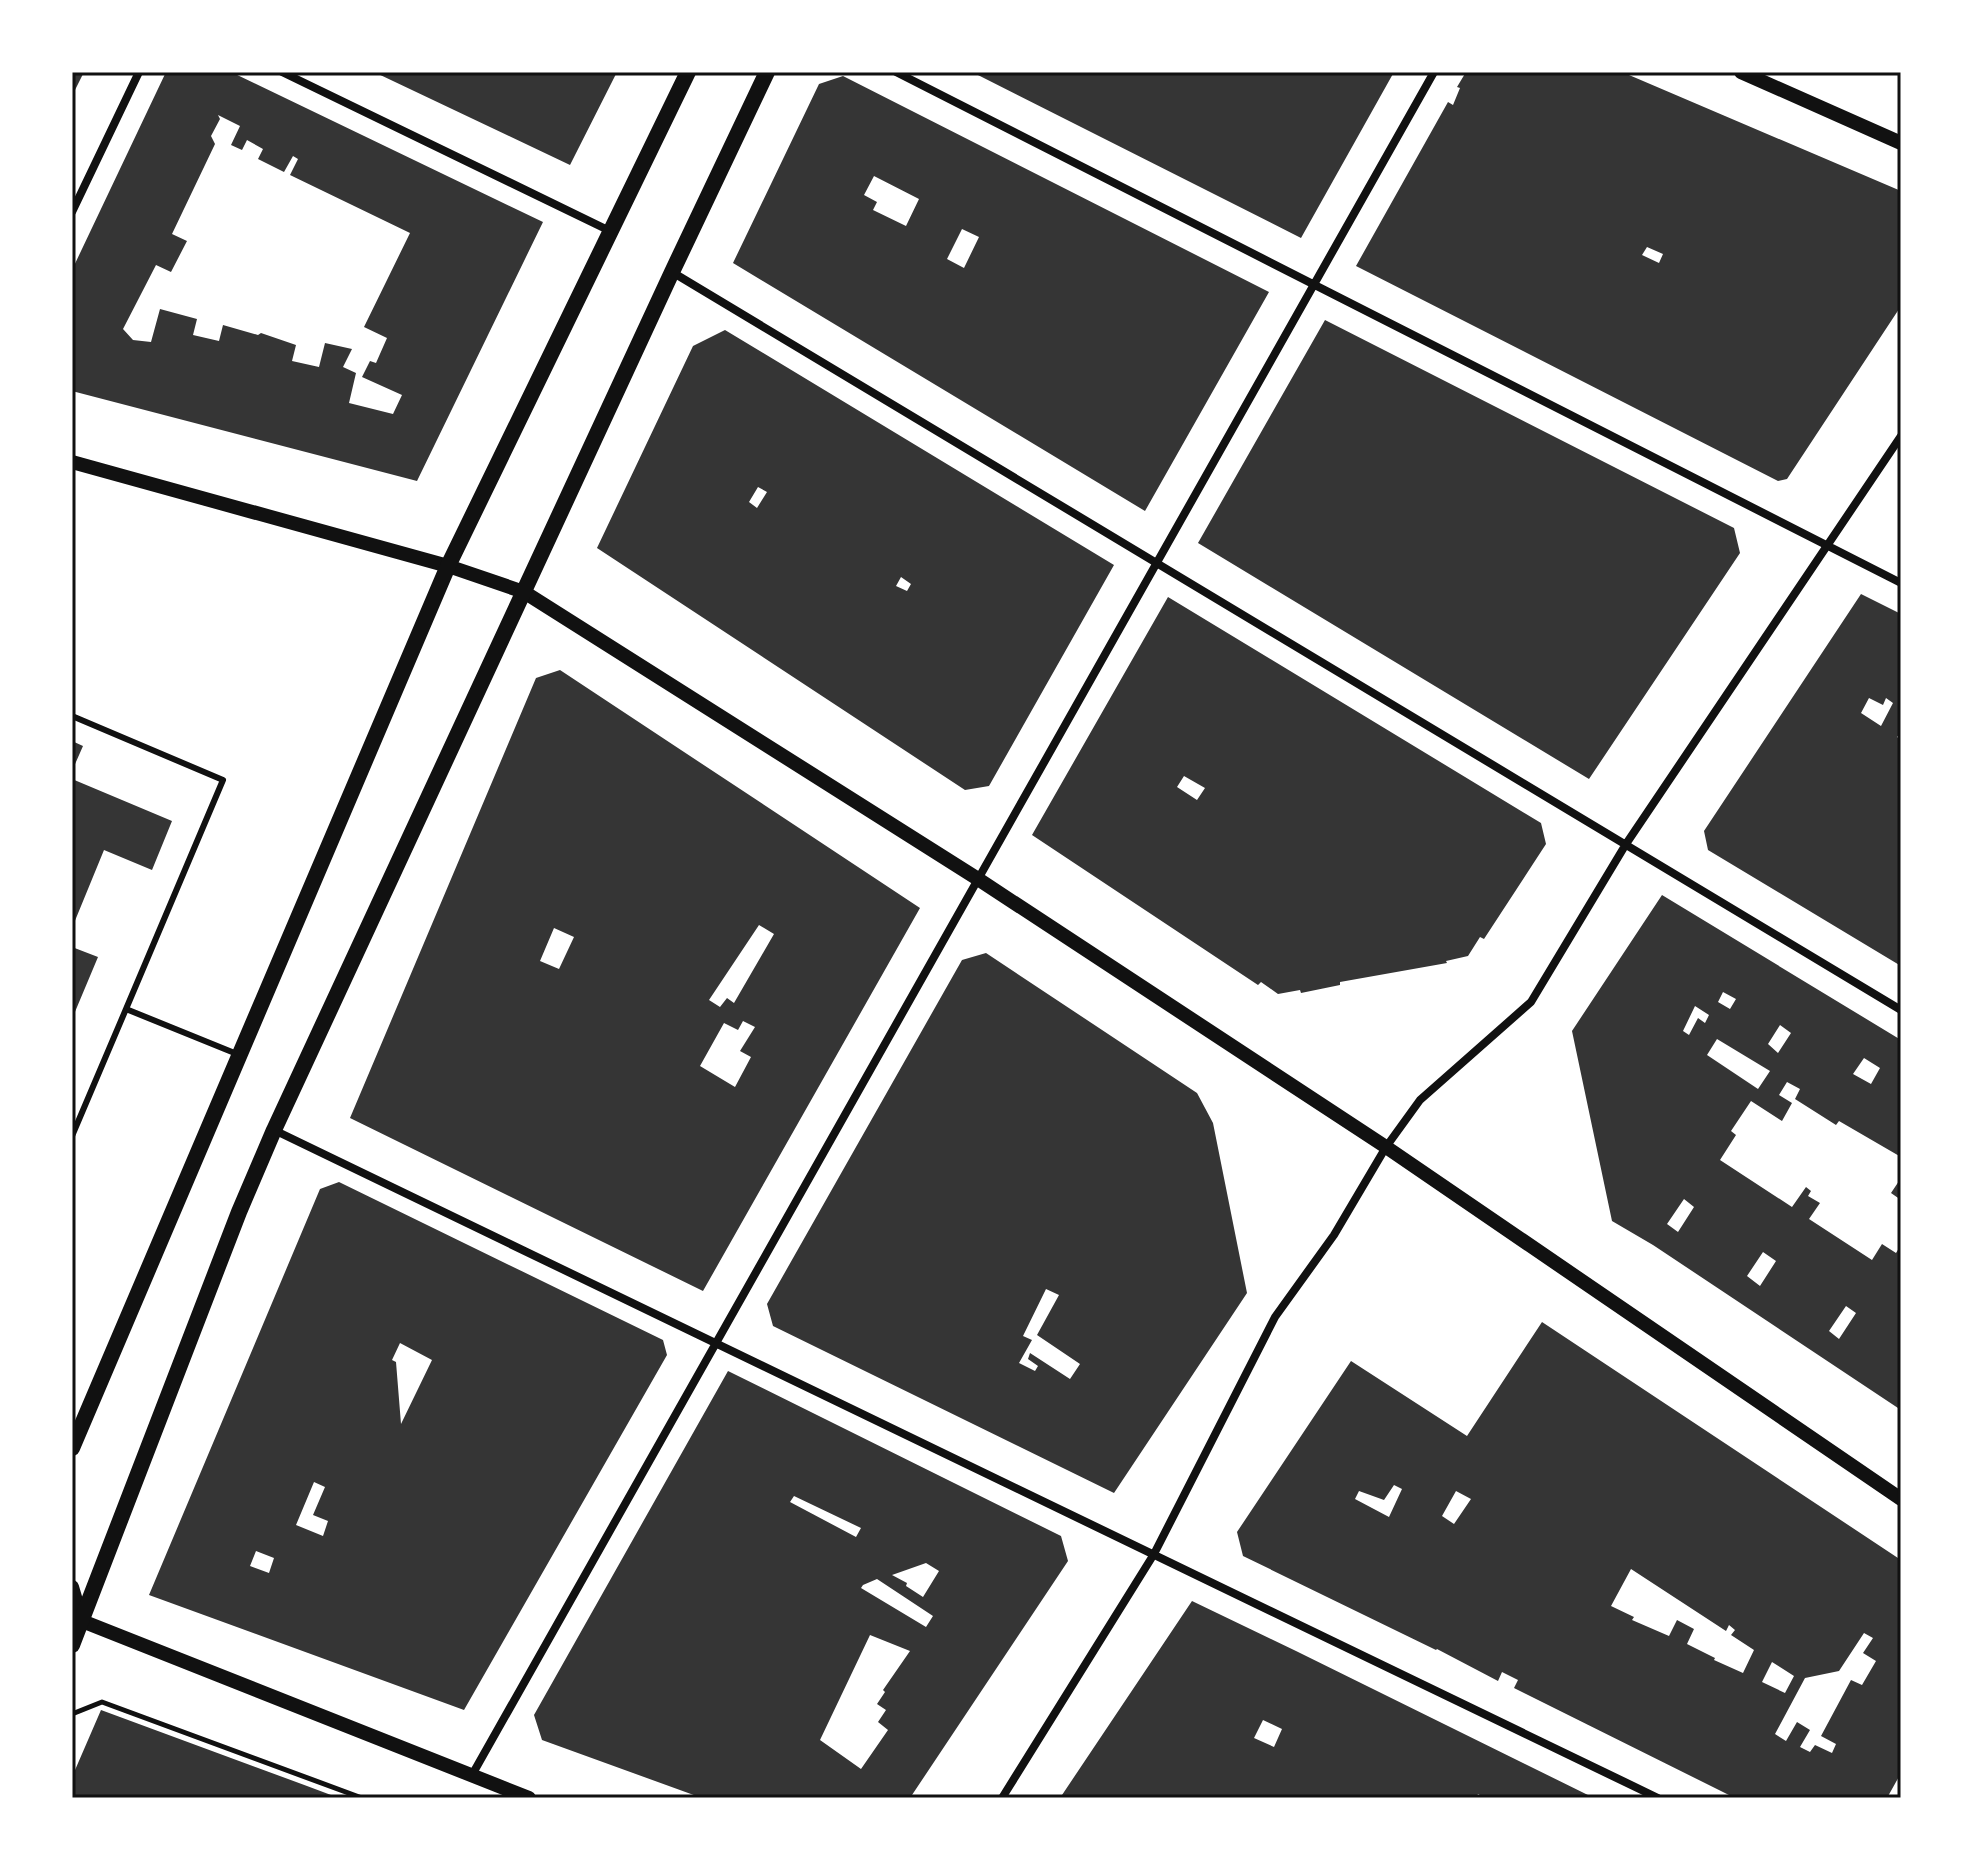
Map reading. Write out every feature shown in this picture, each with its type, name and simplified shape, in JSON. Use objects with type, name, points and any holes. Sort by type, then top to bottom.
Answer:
[{"type":"main road","points":[[72,1448],[448,566],[688,72]]},
{"type":"main road","points":[[72,1645],[233,1226],[274,1130],[767,72]]},
{"type":"street","points":[[72,212],[139,72]]},
{"type":"street","points":[[282,72],[610,231]]},
{"type":"street","points":[[896,72],[1901,583]]},
{"type":"street","points":[[472,1775],[1434,72]]},
{"type":"street","points":[[1741,72],[1901,143]]},
{"type":"street","points":[[672,272],[1901,1010]]},
{"type":"street","points":[[1002,1798],[1154,1554],[1275,1317],[1334,1235],[1386,1147],[1420,1100],[1531,1002],[1626,844],[1901,436]]},
{"type":"street","points":[[72,462],[448,566],[524,592],[978,879],[1386,1147],[1901,1499]]},
{"type":"street","points":[[274,1130],[1658,1798]]},
{"type":"street","points":[[72,1587],[82,1621],[529,1798]]},
{"type":"lane","points":[[72,716],[223,780],[72,1136]]},
{"type":"lane","points":[[126,1009],[240,1055]]},
{"type":"path","points":[[72,1714],[102,1702],[362,1798]]},
{"type":"building","points":[[72,72],[84,72],[72,96]]},
{"type":"building","points":[[166,72],[231,72],[543,222],[417,481],[72,391],[72,270]],"holes":[[[218,115],[240,126],[231,145],[242,150],[247,140],[263,149],[258,159],[284,172],[293,156],[298,159],[290,175],[410,233],[364,327],[387,338],[376,363],[370,361],[362,377],[402,395],[393,414],[349,403],[356,373],[343,367],[352,349],[325,343],[319,367],[292,361],[296,345],[261,333],[258,335],[223,325],[219,341],[193,335],[197,319],[160,309],[151,342],[133,340],[123,329],[156,265],[171,272],[187,241],[172,234],[215,144],[211,136],[220,119]]]},
{"type":"building","points":[[374,72],[617,72],[570,165]]},
{"type":"building","points":[[972,72],[1394,72],[1301,238]]},
{"type":"building","points":[[1466,72],[1622,72],[1901,191],[1901,306],[1787,479],[1778,481],[1356,266],[1448,102],[1453,105],[1460,88],[1457,87]],"holes":[[[1647,247],[1663,254],[1659,263],[1642,255]]]},
{"type":"building","points":[[843,76],[1269,292],[1145,511],[733,263],[819,84]],"holes":[[[874,176],[919,199],[906,226],[873,210],[877,202],[864,195]],[[962,229],[979,237],[964,268],[947,259]]]},
{"type":"building","points":[[1325,320],[1734,528],[1740,553],[1589,779],[1198,543]]},
{"type":"building","points":[[725,330],[1114,565],[989,786],[965,790],[597,548],[693,346]],"holes":[[[758,487],[767,492],[757,508],[749,502]],[[901,577],[911,584],[907,591],[896,586]]]},
{"type":"building","points":[[1861,594],[1901,614],[1901,732],[1897,737],[1901,740],[1901,966],[1708,850],[1704,831]],"holes":[[[1869,698],[1883,705],[1886,698],[1893,703],[1881,726],[1861,713]]]},
{"type":"building","points":[[1168,597],[1541,823],[1546,844],[1484,939],[1480,937],[1468,956],[1301,993],[1300,990],[1278,994],[1261,982],[1258,985],[1032,835]],"holes":[[[1184,776],[1205,788],[1197,800],[1177,787]]]},
{"type":"building","points":[[560,670],[920,908],[703,1291],[350,1118],[536,678]],"holes":[[[759,925],[774,934],[734,1003],[727,998],[720,1007],[709,1000]],[[554,928],[574,937],[559,969],[540,961]],[[743,1021],[755,1027],[740,1051],[751,1057],[735,1087],[700,1066],[724,1023],[738,1030]]]},
{"type":"building","points":[[72,741],[83,746],[72,771]]},
{"type":"building","points":[[72,779],[172,821],[152,870],[104,850],[72,928]]},
{"type":"building","points":[[1662,895],[1901,1040],[1901,1157],[1839,1121],[1836,1125],[1795,1099],[1800,1089],[1787,1082],[1779,1095],[1792,1103],[1782,1121],[1751,1101],[1731,1131],[1736,1135],[1720,1160],[1792,1207],[1806,1187],[1811,1191],[1808,1196],[1820,1203],[1809,1219],[1872,1260],[1882,1244],[1896,1253],[1901,1245],[1901,1410],[1612,1221],[1572,1031]],"holes":[[[1723,992],[1736,999],[1730,1009],[1718,1002]],[[1695,1006],[1709,1015],[1705,1023],[1698,1018],[1689,1035],[1683,1031]],[[1780,1025],[1791,1033],[1778,1053],[1768,1044]],[[1717,1039],[1770,1071],[1758,1089],[1707,1055]],[[1864,1058],[1880,1068],[1871,1084],[1853,1074]],[[1684,1199],[1694,1207],[1678,1232],[1667,1224]],[[1763,1252],[1776,1261],[1760,1286],[1747,1276]],[[1846,1306],[1856,1313],[1839,1339],[1829,1331]]]},
{"type":"building","points":[[72,947],[98,957],[72,1019]]},
{"type":"building","points":[[986,953],[1197,1093],[1213,1123],[1247,1293],[1114,1493],[773,1326],[767,1304],[962,960]],"holes":[[[1046,1289],[1059,1295],[1037,1335],[1080,1364],[1070,1379],[1030,1353],[1028,1359],[1038,1366],[1035,1371],[1019,1363],[1032,1340],[1023,1336]]]},
{"type":"building","points":[[1901,1178],[1901,1200],[1891,1193]]},
{"type":"building","points":[[339,1182],[663,1340],[667,1355],[464,1710],[149,1595],[320,1189]],"holes":[[[400,1343],[432,1360],[401,1424],[396,1362],[392,1360]],[[314,1482],[325,1487],[313,1515],[328,1521],[323,1536],[296,1525]],[[256,1551],[274,1558],[269,1573],[250,1566]]]},
{"type":"building","points":[[1542,1322],[1901,1560],[1901,1773],[1887,1798],[1735,1798],[1514,1688],[1518,1680],[1502,1672],[1498,1681],[1243,1556],[1237,1532],[1351,1361],[1467,1436]],"holes":[[[1394,1485],[1402,1489],[1389,1517],[1355,1499],[1359,1491],[1384,1500]],[[1456,1491],[1471,1499],[1454,1524],[1442,1516]],[[1631,1569],[1726,1631],[1729,1625],[1735,1630],[1731,1635],[1754,1650],[1743,1673],[1687,1644],[1694,1629],[1677,1620],[1669,1636],[1632,1620],[1634,1617],[1611,1606]],[[1864,1633],[1873,1638],[1863,1653],[1876,1661],[1862,1685],[1851,1680],[1821,1736],[1836,1744],[1832,1753],[1815,1745],[1810,1752],[1800,1747],[1810,1730],[1797,1722],[1786,1741],[1775,1734],[1805,1678],[1839,1671]],[[1772,1662],[1794,1676],[1785,1693],[1762,1682]]]},
{"type":"building","points":[[728,1371],[1061,1536],[1068,1561],[910,1798],[702,1798],[542,1740],[534,1715]],"holes":[[[794,1496],[861,1528],[856,1537],[790,1502]],[[926,1563],[939,1571],[923,1597],[892,1575]],[[877,1579],[933,1616],[926,1627],[861,1588]],[[870,1635],[910,1651],[877,1704],[886,1710],[878,1722],[888,1730],[861,1769],[820,1740]]]},
{"type":"building","points":[[1192,1601],[1594,1798],[1485,1798],[1478,1794],[1476,1798],[1060,1798]],"holes":[[[1263,1720],[1282,1729],[1274,1747],[1254,1738]]]},
{"type":"building","points":[[101,1710],[339,1798],[72,1798],[72,1777]]}]
